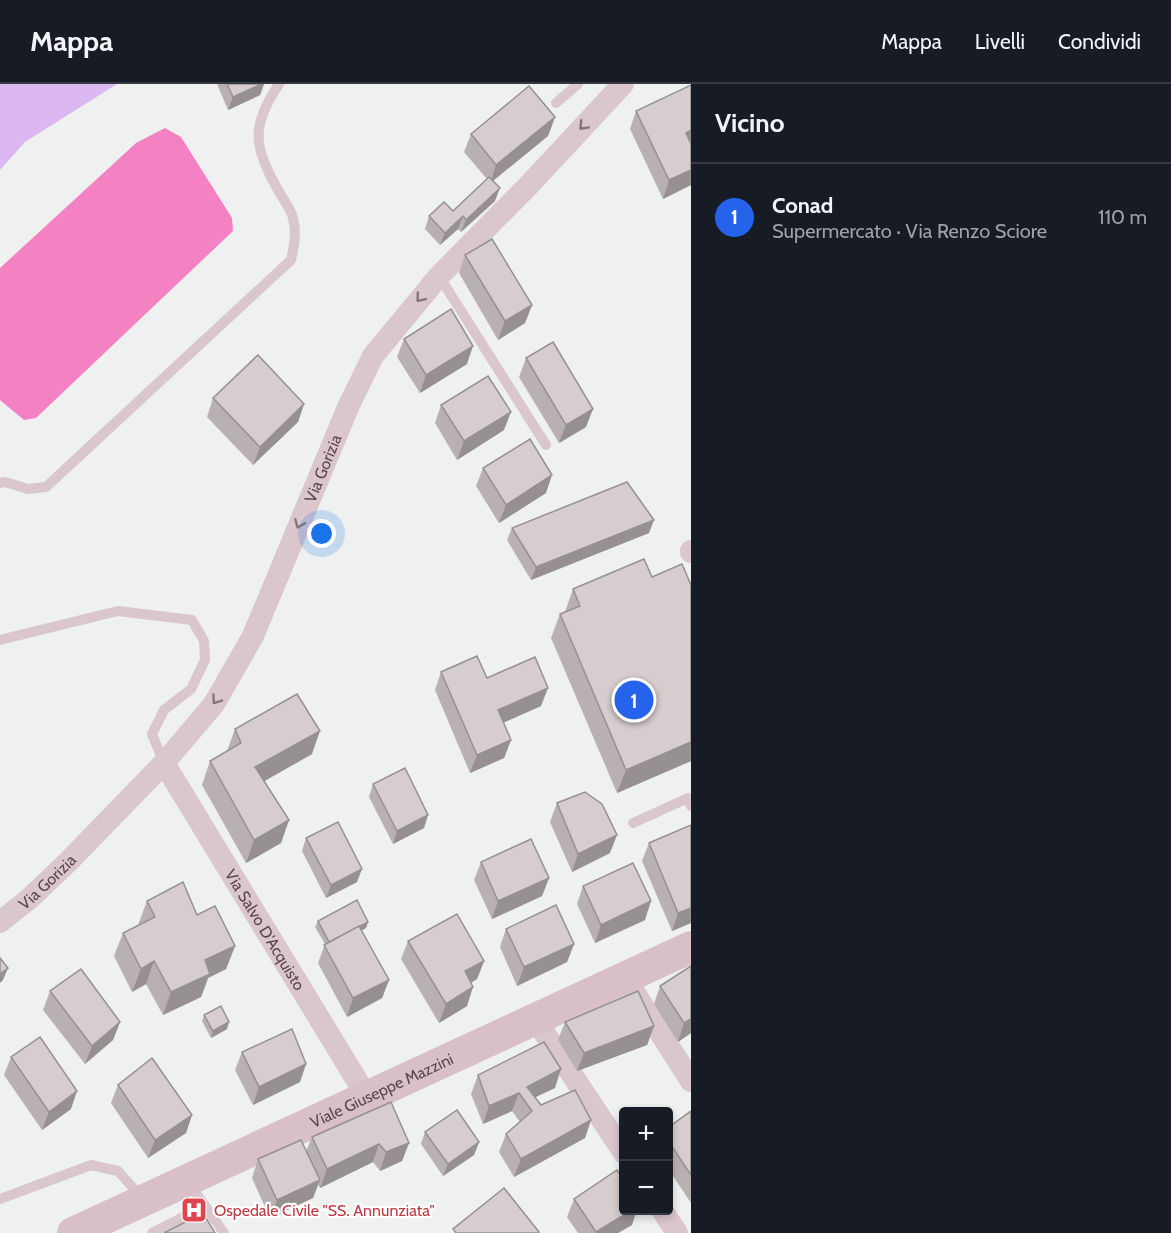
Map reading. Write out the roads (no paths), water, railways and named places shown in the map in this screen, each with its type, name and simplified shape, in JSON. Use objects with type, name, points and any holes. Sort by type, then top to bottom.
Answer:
[{"type":"main road","name":"Viale Giuseppe Mazzini","points":[[92,1229],[144,1200],[691,947]]},
{"type":"street","name":"Via Gorizia","points":[[0,921],[30,899],[67,863],[164,763],[214,704],[236,670],[253,636],[349,405],[369,363],[388,335],[439,276],[529,185],[623,84]]},
{"type":"street","name":"Via Salvo D'Acquisto","points":[[164,763],[367,1097]]},
{"type":"street","points":[[625,978],[691,1081]]},
{"type":"street","points":[[535,1019],[619,1145]]},
{"type":"lane","points":[[0,483],[5,482],[28,489],[46,487],[291,260],[296,232],[293,216],[264,164],[257,129],[263,108],[279,84]]},
{"type":"lane","points":[[556,103],[579,84]]},
{"type":"lane","points":[[439,276],[546,445]]},
{"type":"lane","points":[[0,640],[118,611],[192,620],[204,641],[205,660],[191,689],[164,710],[152,734],[164,763]]},
{"type":"lane","points":[[633,823],[687,798],[691,807]]},
{"type":"lane","points":[[0,1199],[91,1165],[118,1171],[144,1200]]},
{"type":"lane","points":[[188,1180],[224,1233]]},
{"type":"lane","points":[[152,1233],[205,1206]]},
{"type":"place","name":"Conad","points":[[634,700]]},
{"type":"place","name":"Ospedale Civile \"SS. Annunziata\"","points":[[194,1210]]}]
